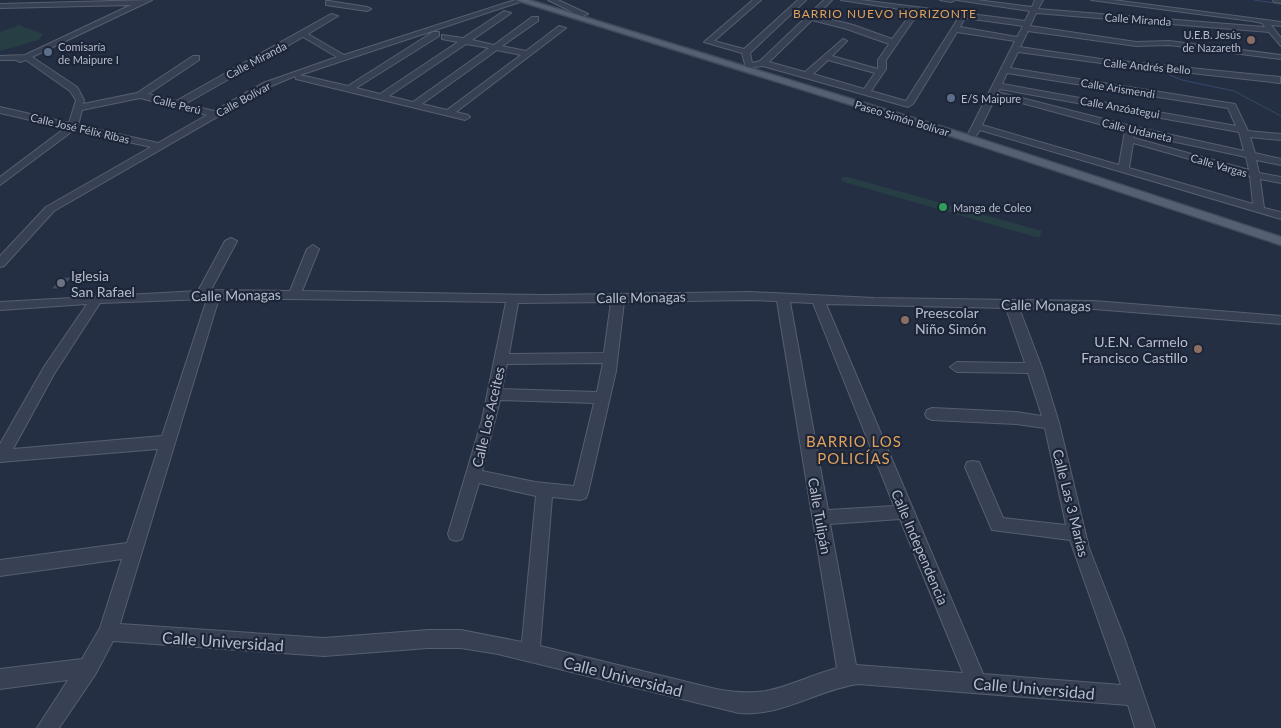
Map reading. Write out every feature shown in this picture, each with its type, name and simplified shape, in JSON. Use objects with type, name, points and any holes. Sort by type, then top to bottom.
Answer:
[{"type":"main road","name":"Paseo Simón Bolívar","points":[[522,0],[747,67],[975,130],[1281,232]]},
{"type":"main road","name":"Paseo Simón Bolívar","points":[[538,0],[1281,241]]},
{"type":"street","name":"Calle Bolívar","points":[[0,263],[40,217],[50,209],[279,79],[522,0]]},
{"type":"street","name":"Paseo Simón Bolívar","points":[[552,0],[584,14]]},
{"type":"street","points":[[746,52],[708,42],[756,0]]},
{"type":"street","points":[[746,52],[802,0]]},
{"type":"street","points":[[746,52],[747,67],[763,63],[828,0]]},
{"type":"street","points":[[847,0],[1026,26],[1140,51],[1156,65]]},
{"type":"street","points":[[893,7],[901,0]]},
{"type":"street","points":[[866,92],[882,69],[882,60],[915,10],[925,0]]},
{"type":"street","points":[[944,0],[951,0]]},
{"type":"street","name":"Calle Miranda","points":[[961,0],[980,1],[1034,11],[1271,30]]},
{"type":"street","points":[[975,130],[1039,0]]},
{"type":"street","points":[[1095,0],[1209,13],[1281,24]]},
{"type":"street","points":[[763,63],[908,104],[956,29],[980,1]]},
{"type":"street","points":[[0,6],[145,2]]},
{"type":"street","points":[[0,68],[145,2]]},
{"type":"street","points":[[329,3],[347,4],[367,9]]},
{"type":"street","points":[[323,17],[347,4]]},
{"type":"street","points":[[381,97],[507,12]]},
{"type":"street","points":[[1209,13],[1218,33]]},
{"type":"street","name":"Calle Miranda","points":[[178,104],[334,16]]},
{"type":"street","points":[[810,17],[850,27],[895,43]]},
{"type":"street","points":[[349,89],[440,35],[454,33],[451,30],[467,18]]},
{"type":"street","points":[[415,105],[536,19]]},
{"type":"street","points":[[1264,21],[1281,44]]},
{"type":"street","points":[[448,113],[562,28]]},
{"type":"street","points":[[956,29],[1020,40]]},
{"type":"street","points":[[303,34],[344,58]]},
{"type":"street","points":[[440,35],[527,54]]},
{"type":"street","points":[[807,76],[844,41]]},
{"type":"street","points":[[1223,41],[1228,50]]},
{"type":"street","points":[[1140,51],[1161,42],[1281,57]]},
{"type":"street","name":"Calle Andrés Bello","points":[[1015,49],[1117,63],[1156,65],[1280,80]]},
{"type":"street","points":[[0,58],[26,57],[74,89],[79,96],[79,108],[74,126],[1,183]]},
{"type":"street","points":[[827,57],[880,72]]},
{"type":"street","points":[[79,108],[140,95],[196,58]]},
{"type":"street","name":"Calle Arismendi","points":[[1005,70],[1232,106],[1244,132]]},
{"type":"street","points":[[299,77],[465,117]]},
{"type":"street","name":"Calle Anzóategui","points":[[995,90],[1281,137]]},
{"type":"street","name":"Calle Urdaneta","points":[[995,90],[1129,134],[1281,162]]},
{"type":"street","name":"Calle Perú","points":[[140,95],[215,114]]},
{"type":"street","name":"Calle José Félix Ribas","points":[[0,110],[159,146]]},
{"type":"street","name":"Paseo Simón Bolívar","points":[[975,130],[1123,170],[1281,216]]},
{"type":"street","points":[[1244,132],[1256,175],[1259,210]]},
{"type":"street","points":[[1123,170],[1129,134]]},
{"type":"street","name":"Calle Vargas","points":[[1129,134],[1256,175],[1281,180]]},
{"type":"street","points":[[46,728],[88,668],[108,632],[167,442],[208,295],[232,241]]},
{"type":"street","points":[[294,294],[313,250]]},
{"type":"street","name":"Calle Monagas","points":[[1,310],[96,300],[208,295],[294,294],[513,298],[677,296],[1122,306],[1281,320]]},
{"type":"street","name":"Calle Los Aceites","points":[[456,534],[475,476],[495,394],[513,298]]},
{"type":"street","points":[[475,476],[545,490],[580,492],[611,358],[618,298]]},
{"type":"street","name":"Calle Tulipán","points":[[783,298],[848,675]]},
{"type":"street","points":[[1,456],[53,364],[96,300]]},
{"type":"street","name":"Calle Independencia","points":[[818,300],[977,683]]},
{"type":"street","name":"Calle Las 3 Marías","points":[[1011,304],[1035,368],[1052,423],[1075,533],[1116,640],[1145,728]]},
{"type":"street","points":[[502,359],[611,358]]},
{"type":"street","points":[[957,368],[1035,368]]},
{"type":"street","points":[[495,394],[603,398]]},
{"type":"street","points":[[932,414],[1007,418],[1052,423]]},
{"type":"street","points":[[1,456],[167,442]]},
{"type":"street","points":[[973,467],[998,525],[1075,533]]},
{"type":"street","points":[[530,653],[545,490]]},
{"type":"street","points":[[820,518],[905,512]]},
{"type":"street","points":[[0,568],[134,550]]},
{"type":"street","name":"Calle Universidad","points":[[108,632],[235,643],[324,647],[428,639],[461,639],[530,653],[737,703],[764,702],[848,675],[875,674],[1134,696]]},
{"type":"street","points":[[0,679],[88,668]]},
{"type":"green space","points":[[19,25],[43,34],[39,40],[0,51],[0,32]]},
{"type":"green space","name":"Manga de Coleo","points":[[842,177],[848,177],[1042,231],[1039,238],[844,182],[841,180]]},
{"type":"building","name":"Iglesia San Rafael","points":[[61,277],[72,277],[62,289],[51,289]]},
{"type":"waterway","points":[[1254,0],[1281,4]]},
{"type":"waterway","points":[[1155,69],[1182,80],[1234,91],[1281,116]]},
{"type":"place","name":"U.E.B. Jesús de Nazareth","points":[[1251,40]]},
{"type":"place","name":"Comisaría de Maipure I","points":[[48,52]]},
{"type":"place","name":"E/S Maipure","points":[[951,98]]},
{"type":"place","name":"Manga de Coleo","points":[[943,207]]},
{"type":"place","name":"Iglesia San Rafael","points":[[61,283]]},
{"type":"place","name":"Preescolar Niño Simón","points":[[905,320]]},
{"type":"place","name":"U.E.N. Carmelo Francisco Castillo","points":[[1198,349]]},
{"type":"district","name":"BARRIO NUEVO HORIZONTE","points":[[885,13]]},
{"type":"district","name":"BARRIO LOS POLICÍAS","points":[[854,450]]}]
